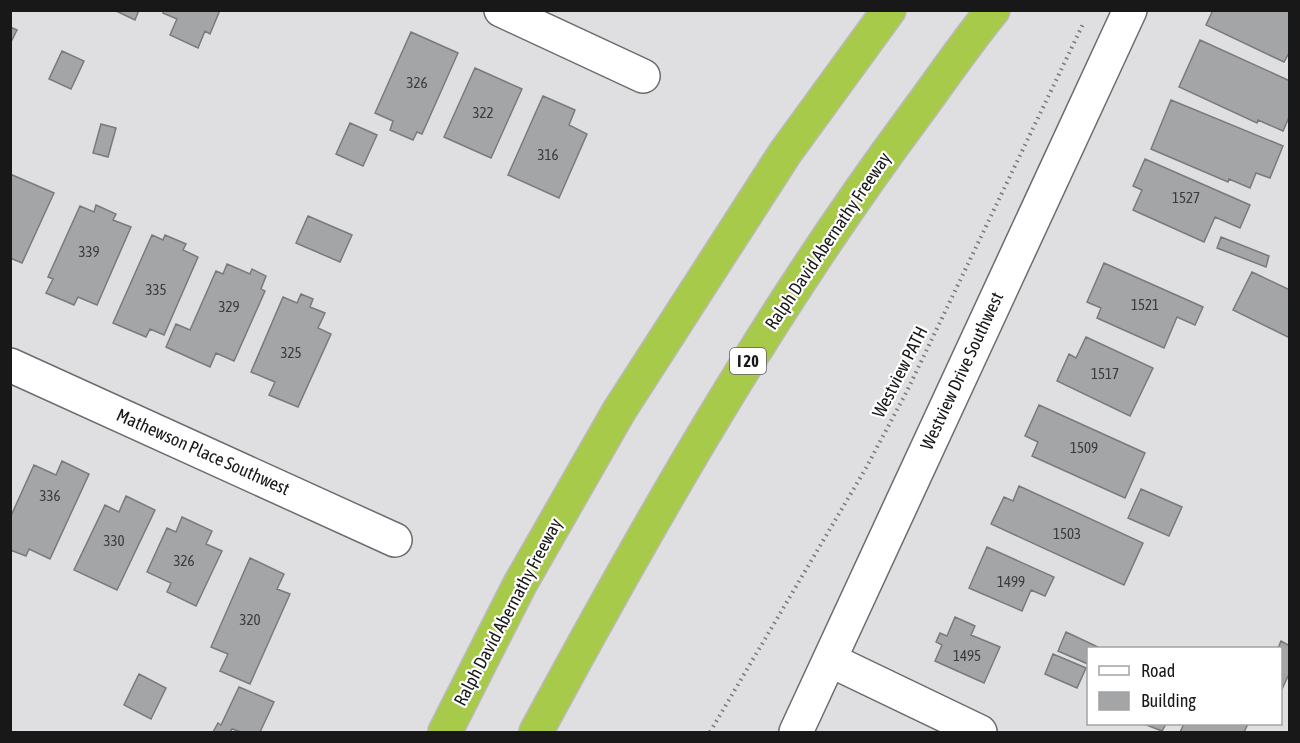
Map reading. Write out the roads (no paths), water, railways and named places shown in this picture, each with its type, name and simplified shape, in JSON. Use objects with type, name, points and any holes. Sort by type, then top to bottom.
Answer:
[{"type":"highway","name":"Ralph David Abernathy Freeway","points":[[445,732],[520,584],[619,411],[785,153],[889,10]]},
{"type":"highway","name":"Ralph David Abernathy Freeway","points":[[537,732],[617,582],[740,373],[805,270],[873,172],[993,10]]},
{"type":"street","points":[[501,10],[643,76]]},
{"type":"street","name":"Westview Drive Southwest","points":[[796,732],[1130,10]]},
{"type":"street","name":"Mathewson Place Southwest","points":[[10,365],[394,540]]},
{"type":"street","points":[[830,660],[980,732]]}]
